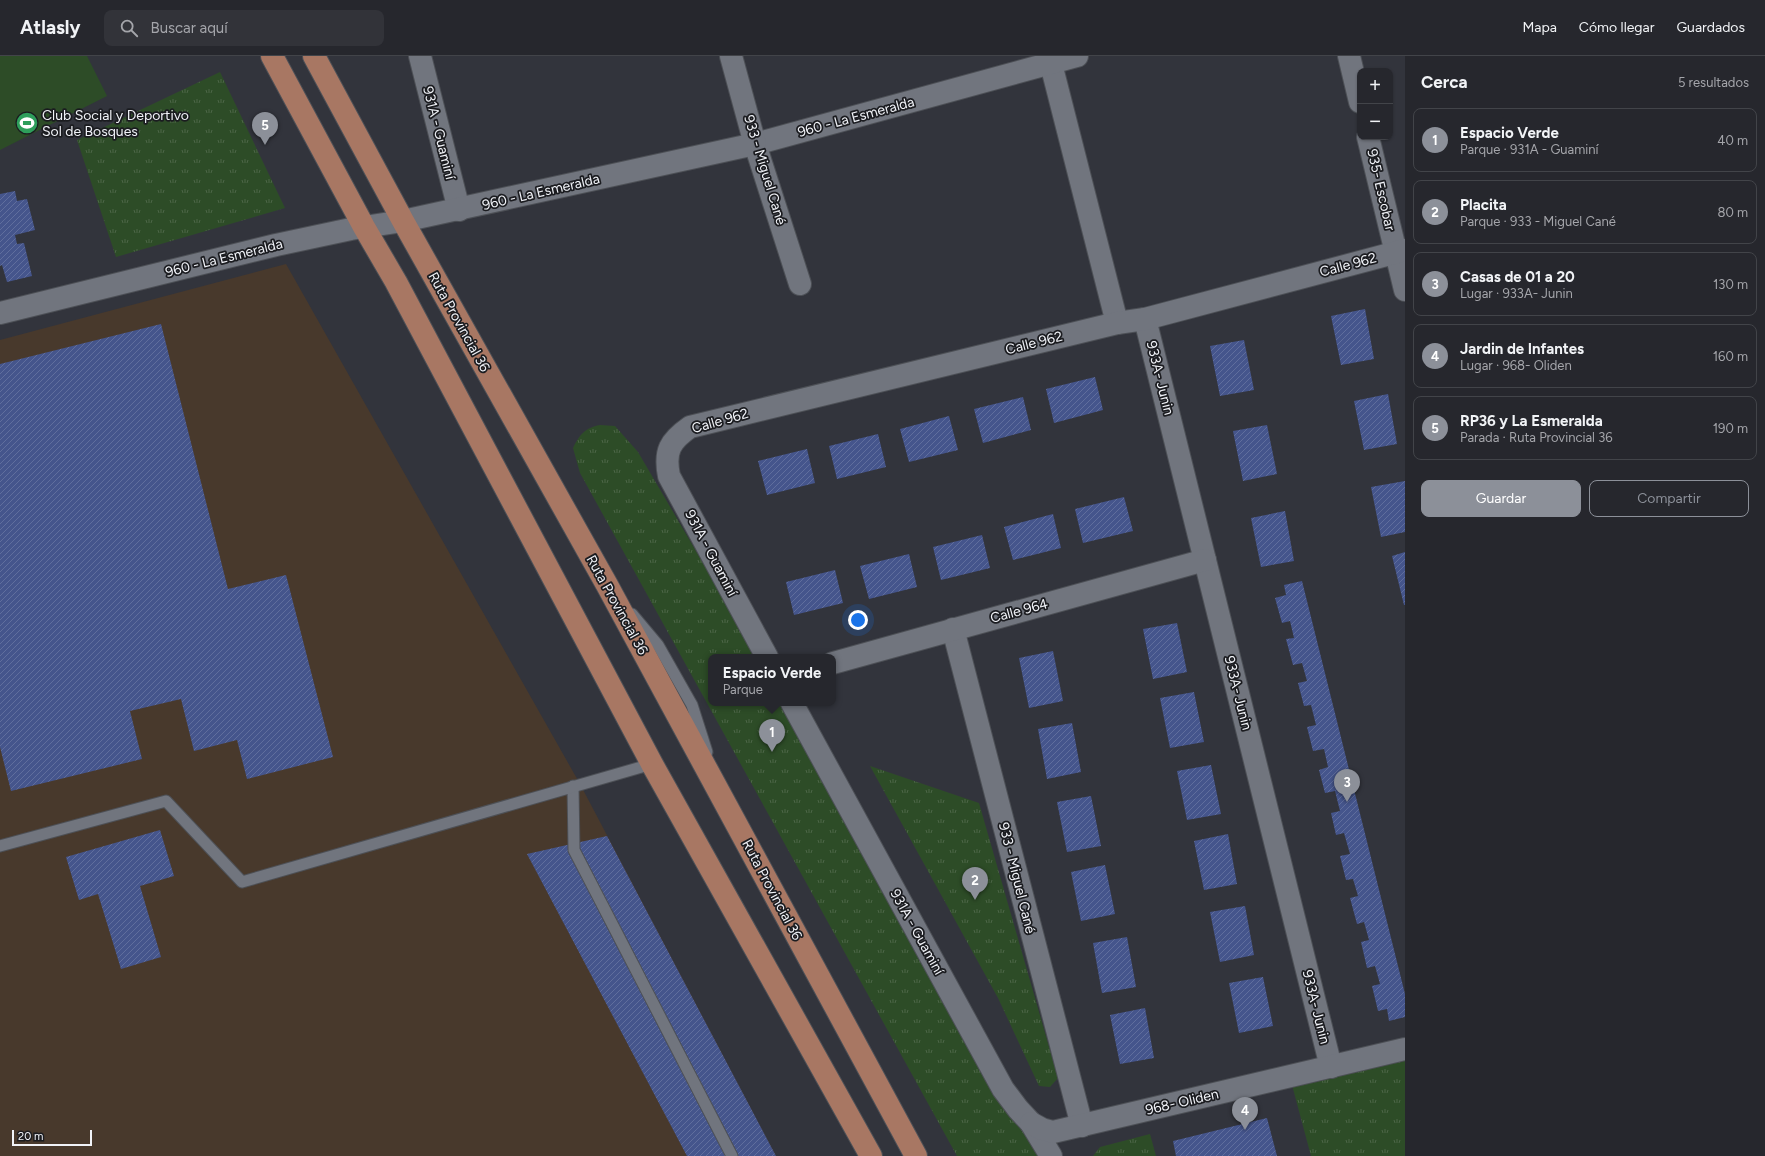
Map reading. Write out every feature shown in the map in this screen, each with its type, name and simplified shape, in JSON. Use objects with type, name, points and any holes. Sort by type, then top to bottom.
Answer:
[{"type":"main road","points":[[272,56],[364,227],[396,282],[652,764],[871,1156]]},
{"type":"main road","name":"Ruta Provincial 36","points":[[314,56],[403,221],[607,585],[916,1156]]},
{"type":"street","name":"931A - Guaminí","points":[[420,56],[459,210]]},
{"type":"street","name":"933 - Miguel Cané","points":[[732,56],[755,144],[800,284]]},
{"type":"street","name":"960 - La Esmeralda","points":[[0,313],[276,245],[459,210],[755,144],[1050,59],[1077,56]]},
{"type":"street","points":[[1349,56],[1357,89]]},
{"type":"street","points":[[1050,59],[1117,323]]},
{"type":"street","name":"935- Escobar","points":[[1369,140],[1400,251],[1405,290]]},
{"type":"street","name":"Calle 962","points":[[670,447],[677,436],[690,427],[1117,323],[1146,319],[1400,251]]},
{"type":"street","name":"933A- Junin","points":[[1146,319],[1330,1067]]},
{"type":"street","name":"931A - Guaminí","points":[[670,447],[666,460],[669,476],[764,654]]},
{"type":"street","name":"Calle 964","points":[[836,662],[1205,560]]},
{"type":"street","name":"933 - Miguel Cané","points":[[953,629],[1082,1126]]},
{"type":"street","name":"931A - Guaminí","points":[[794,706],[1003,1089],[1031,1123],[1051,1156]]},
{"type":"street","name":"968- Oliden","points":[[1031,1123],[1042,1130],[1053,1132],[1405,1049]]},
{"type":"lane","points":[[0,846],[166,800],[242,882],[652,764]]},
{"type":"lane","points":[[573,786],[574,850],[732,1156]]},
{"type":"shaded area","points":[[286,264],[580,784],[776,1156],[0,1156],[0,340]]},
{"type":"green space","name":"Club Social y Deportivo Sol de Bosques","points":[[0,56],[87,56],[107,96],[0,150]]},
{"type":"green space","points":[[220,72],[285,208],[116,257],[77,140]]},
{"type":"green space","points":[[600,425],[615,426],[638,452],[756,654],[708,654],[708,705],[580,473],[573,448],[578,439],[590,428]]},
{"type":"green space","points":[[709,706],[785,706],[1042,1156],[957,1156]]},
{"type":"green space","points":[[870,766],[979,803],[1058,1078],[1050,1087],[1039,1086],[998,998]]},
{"type":"green space","points":[[1405,1059],[1405,1156],[1311,1156],[1292,1085]]},
{"type":"green space","points":[[1150,1134],[1156,1156],[1093,1156],[1100,1147]]},
{"type":"building","points":[[15,191],[17,201],[27,199],[35,230],[15,235],[17,244],[24,243],[32,276],[7,282],[2,265],[0,266],[0,194]]},
{"type":"building","points":[[1365,309],[1374,359],[1341,365],[1331,316]]},
{"type":"building","points":[[161,324],[228,589],[286,575],[333,757],[247,779],[237,740],[194,751],[181,699],[130,711],[142,759],[11,791],[0,747],[0,364]]},
{"type":"building","points":[[1244,340],[1254,390],[1220,396],[1210,346]]},
{"type":"building","points":[[1095,377],[1103,410],[1054,423],[1046,389]]},
{"type":"building","points":[[1388,394],[1397,444],[1364,450],[1354,401]]},
{"type":"building","points":[[1023,397],[1031,430],[983,443],[974,409]]},
{"type":"building","points":[[949,416],[958,450],[909,462],[900,429]]},
{"type":"building","points":[[1267,425],[1277,474],[1243,481],[1233,431]]},
{"type":"building","points":[[878,434],[886,467],[837,479],[829,446]]},
{"type":"building","points":[[807,449],[815,483],[767,495],[758,461]]},
{"type":"building","points":[[1405,481],[1405,532],[1381,537],[1371,487]]},
{"type":"building","points":[[1124,497],[1133,531],[1083,543],[1075,509]]},
{"type":"building","points":[[1285,511],[1294,561],[1261,567],[1251,518]]},
{"type":"building","points":[[1053,514],[1061,548],[1013,560],[1004,527]]},
{"type":"building","points":[[982,535],[990,568],[941,580],[933,547]]},
{"type":"building","points":[[1405,552],[1405,605],[1404,605],[1392,556]]},
{"type":"building","points":[[909,554],[917,587],[869,599],[860,566]]},
{"type":"building","points":[[835,570],[843,603],[794,615],[786,582]]},
{"type":"building","points":[[1302,581],[1405,994],[1405,1017],[1389,1021],[1387,1009],[1378,1011],[1372,986],[1380,984],[1375,966],[1367,968],[1361,942],[1369,940],[1364,922],[1357,924],[1350,898],[1358,896],[1353,879],[1346,880],[1340,856],[1350,854],[1344,833],[1336,835],[1331,813],[1340,811],[1335,791],[1325,793],[1319,770],[1328,767],[1324,749],[1313,751],[1307,727],[1316,725],[1311,705],[1304,706],[1298,683],[1307,681],[1302,663],[1293,665],[1286,639],[1294,638],[1290,621],[1282,623],[1275,598],[1286,595],[1284,585]]},
{"type":"building","points":[[1177,623],[1187,672],[1153,679],[1143,629]]},
{"type":"building","points":[[1053,651],[1063,701],[1029,708],[1019,658]]},
{"type":"building","points":[[1194,692],[1204,742],[1170,748],[1160,698]]},
{"type":"building","points":[[1072,723],[1081,772],[1047,779],[1038,729]]},
{"type":"building","points":[[1211,765],[1221,814],[1187,820],[1177,771]]},
{"type":"building","points":[[1091,796],[1101,846],[1067,852],[1057,802]]},
{"type":"building","points":[[160,830],[174,876],[140,886],[161,957],[121,969],[98,894],[79,900],[66,857]]},
{"type":"building","points":[[1228,834],[1237,884],[1204,890],[1194,841]]},
{"type":"building","points":[[607,836],[776,1156],[687,1156],[527,854]]},
{"type":"building","points":[[1105,865],[1115,914],[1081,921],[1071,872]]},
{"type":"building","points":[[1245,906],[1254,955],[1220,962],[1210,912]]},
{"type":"building","points":[[1127,937],[1136,987],[1102,993],[1093,943]]},
{"type":"building","points":[[1263,977],[1273,1026],[1239,1033],[1229,983]]},
{"type":"building","points":[[1145,1008],[1154,1058],[1120,1064],[1110,1015]]},
{"type":"building","points":[[1267,1118],[1277,1156],[1176,1156],[1173,1141]]},
{"type":"place","name":"Club Social y Deportivo Sol de Bosques","points":[[27,123]]},
{"type":"place","name":"RP36 y La Esmeralda","points":[[265,145]]},
{"type":"place","name":"Espacio Verde","points":[[772,752]]},
{"type":"place","name":"Casas de 01 a 20","points":[[1347,802]]},
{"type":"place","name":"Placita","points":[[975,900]]},
{"type":"place","name":"Jardin de Infantes","points":[[1245,1130]]}]
